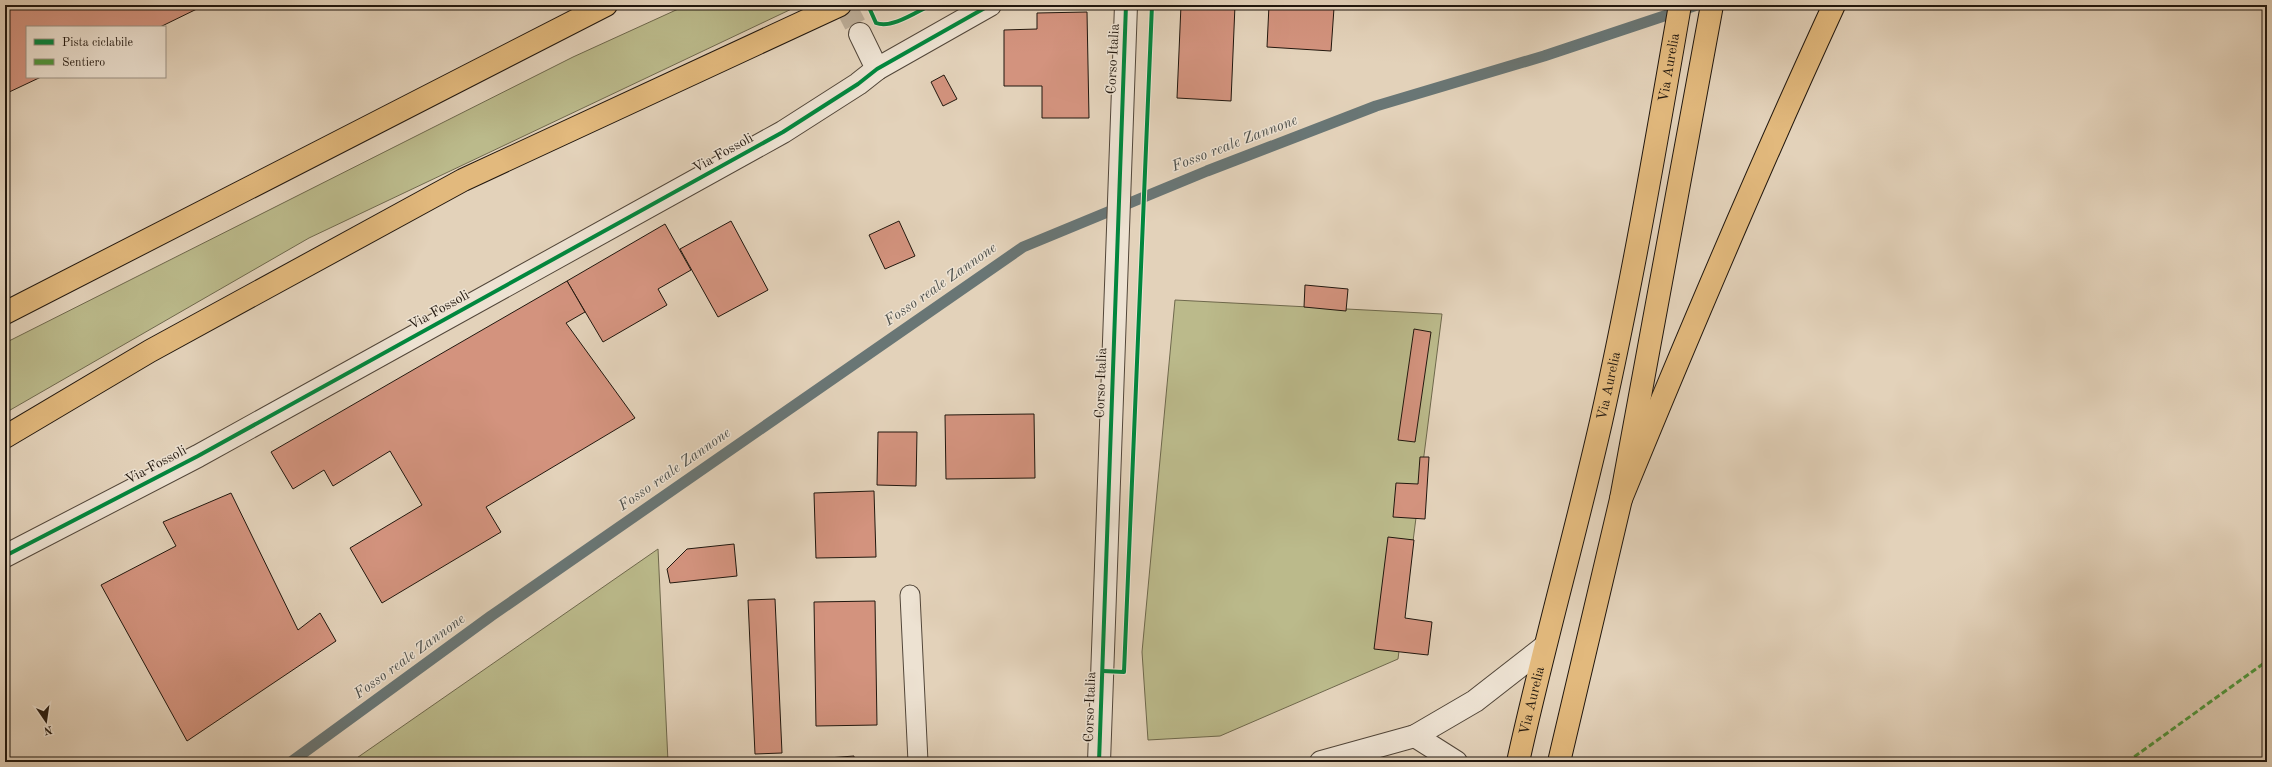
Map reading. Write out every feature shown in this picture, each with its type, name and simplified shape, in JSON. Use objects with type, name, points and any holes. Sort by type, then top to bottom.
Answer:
[{"type":"main road","name":"Via Aurelia","points":[[1518,762],[1543,648],[1601,422],[1653,162],[1680,5]]},
{"type":"main road","points":[[1559,762],[1621,499],[1712,5]]},
{"type":"main road","points":[[1621,499],[1705,295],[1834,5]]},
{"type":"main road","points":[[5,437],[150,351],[463,180],[643,95],[838,6]]},
{"type":"main road","points":[[5,314],[602,7]]},
{"type":"street","points":[[860,34],[877,69],[990,5]]},
{"type":"street","name":"Corso Italia","points":[[1099,762],[1120,139],[1126,5]]},
{"type":"street","name":"Via Fossoli","points":[[5,556],[205,452],[783,132],[858,84],[877,69]]},
{"type":"street","points":[[1321,762],[1415,736],[1475,701],[1543,648]]},
{"type":"street","points":[[1415,736],[1456,762]]},
{"type":"lane","points":[[910,595],[918,762]]},
{"type":"shaded area","points":[[687,5],[800,5],[309,238],[5,413],[5,343],[573,57]]},
{"type":"shaded area","points":[[1175,300],[1442,314],[1398,659],[1220,736],[1148,740],[1142,652]]},
{"type":"shaded area","points":[[658,549],[668,762],[351,762]]},
{"type":"building","points":[[5,5],[205,5],[162,26],[26,26],[26,78],[39,78],[5,94]]},
{"type":"building","points":[[1181,5],[1235,5],[1231,101],[1177,98]]},
{"type":"building","points":[[1269,5],[1334,8],[1331,51],[1267,47]]},
{"type":"building","points":[[1087,12],[1089,118],[1042,118],[1042,86],[1004,86],[1004,30],[1037,29],[1037,13]]},
{"type":"building","points":[[944,75],[957,99],[943,106],[931,82]]},
{"type":"building","points":[[731,221],[768,290],[718,317],[680,249]]},
{"type":"building","points":[[899,221],[915,256],[885,269],[869,235]]},
{"type":"building","points":[[665,224],[691,270],[658,289],[667,305],[603,342],[567,281]]},
{"type":"building","points":[[567,281],[585,312],[566,323],[635,418],[486,507],[501,532],[382,603],[350,548],[422,505],[390,451],[333,486],[324,470],[293,489],[271,452]]},
{"type":"building","points":[[1305,285],[1348,289],[1346,311],[1304,307]]},
{"type":"building","points":[[1414,329],[1431,332],[1415,442],[1398,440]]},
{"type":"building","points":[[1034,414],[1035,478],[946,479],[945,415]]},
{"type":"building","points":[[878,432],[917,432],[916,486],[877,485]]},
{"type":"building","points":[[1420,457],[1429,457],[1425,519],[1393,517],[1396,483],[1418,484]]},
{"type":"building","points":[[874,491],[876,557],[816,558],[814,493]]},
{"type":"building","points":[[231,493],[298,630],[320,613],[336,641],[187,741],[101,585],[176,546],[163,522]]},
{"type":"building","points":[[1388,537],[1414,540],[1405,618],[1432,622],[1428,655],[1374,649]]},
{"type":"building","points":[[734,544],[737,576],[670,583],[667,569],[687,549]]},
{"type":"building","points":[[775,599],[782,753],[755,754],[748,600]]},
{"type":"building","points":[[875,601],[877,725],[816,726],[814,602]]},
{"type":"building","points":[[854,756],[854,762],[828,762],[828,758]]},
{"type":"waterway","name":"Fosso reale Zannone","points":[[291,762],[491,616],[1023,247],[1207,171],[1376,106],[1544,56],[1697,5]]},
{"type":"tunnel","points":[[845,5],[860,34]]},
{"type":"marked path","points":[[2127,762],[2267,661]]},
{"type":"cycle path","points":[[868,5],[876,23],[882,24],[889,24],[904,19],[931,5]]},
{"type":"cycle path","points":[[5,556],[198,456],[783,132],[858,84],[877,69],[990,5]]},
{"type":"cycle path","points":[[1099,762],[1126,5]]},
{"type":"cycle path","points":[[1103,671],[1124,672],[1152,5]]}]
